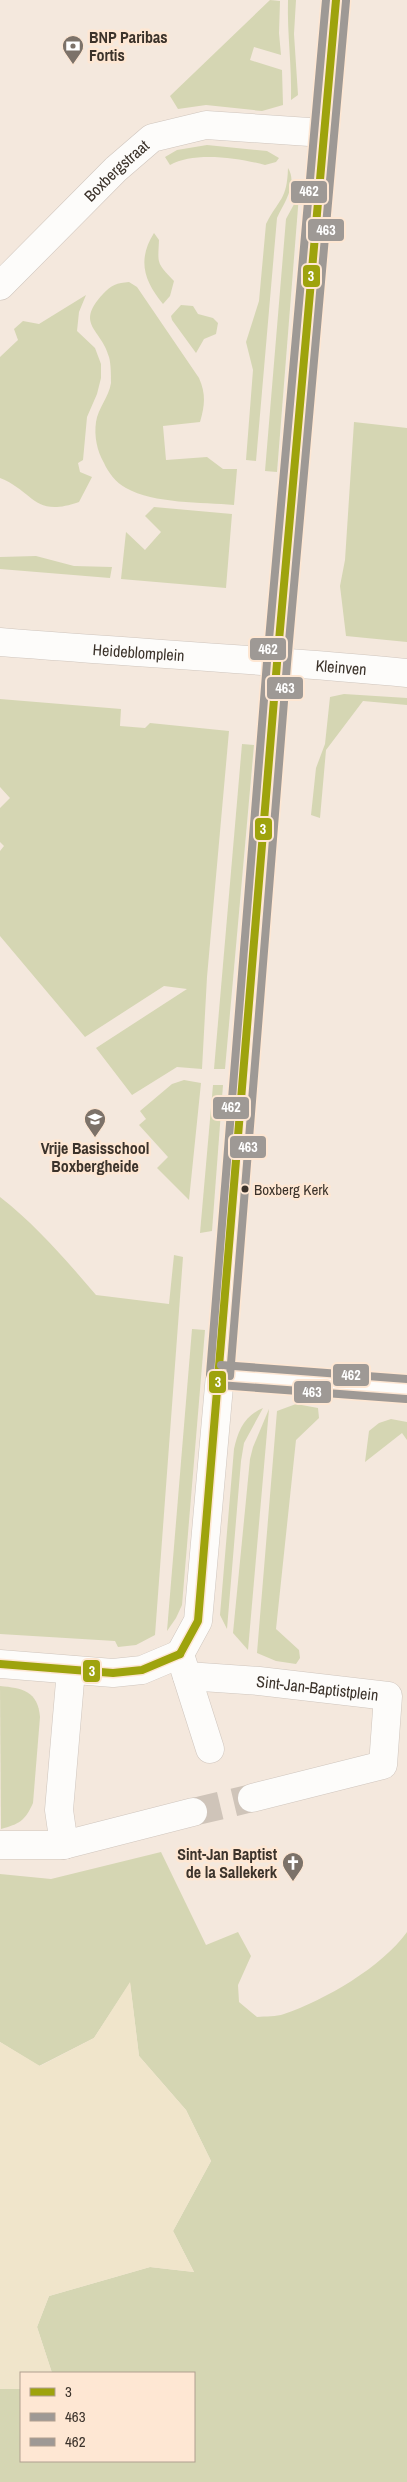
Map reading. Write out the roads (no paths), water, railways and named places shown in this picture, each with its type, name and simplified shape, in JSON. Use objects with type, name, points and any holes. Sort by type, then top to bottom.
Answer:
[{"type":"street","points":[[210,1749],[184,1665],[198,1621],[220,1375],[277,662],[336,0]]},
{"type":"street","name":"Boxbergstraat","points":[[0,286],[116,169],[152,138],[206,125],[324,133]]},
{"type":"street","name":"Heideblomplein","points":[[0,642],[277,662]]},
{"type":"street","name":"Kleinven","points":[[277,662],[407,673]]},
{"type":"street","points":[[220,1375],[407,1389]]},
{"type":"street","points":[[0,1664],[113,1673],[184,1665]]},
{"type":"street","name":"Sint-Jan-Baptistplein","points":[[184,1665],[259,1681],[388,1696],[383,1765],[252,1798]]},
{"type":"street","points":[[64,1845],[59,1810],[70,1670]]},
{"type":"street","points":[[0,1846],[64,1845],[193,1812]]},
{"type":"tunnel","points":[[193,1812],[252,1798]]},
{"type":"place","name":"BNP Paribas Fortis","points":[[73,65]]},
{"type":"place","name":"Vrije Basisschool Boxbergheide","points":[[95,1138]]},
{"type":"place","name":"Boxberg Kerk","points":[[245,1189]]},
{"type":"place","name":"Sint-Jan Baptist de la Sallekerk","points":[[293,1882]]}]
